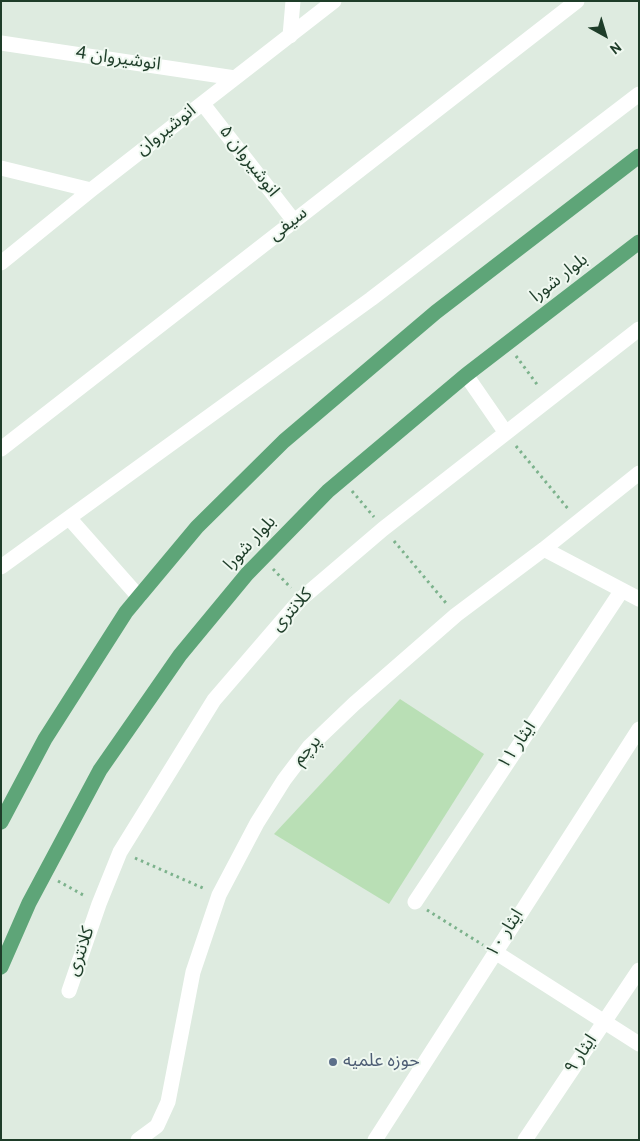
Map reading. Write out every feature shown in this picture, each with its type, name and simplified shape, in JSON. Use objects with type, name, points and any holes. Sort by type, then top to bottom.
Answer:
[{"type":"main road","points":[[1,822],[45,739],[126,612],[197,527],[284,441],[436,312],[639,156]]},
{"type":"main road","name":"بلوار شورا","points":[[1,967],[29,903],[110,754],[180,655],[263,558],[342,479],[466,375],[639,242]]},
{"type":"street","points":[[290,36],[293,1]]},
{"type":"street","name":"انوشیروان","points":[[1,263],[334,1]]},
{"type":"street","name":"سیفی","points":[[1,449],[577,1]]},
{"type":"street","name":"انوشیروان 4","points":[[1,43],[235,78]]},
{"type":"street","points":[[1,567],[371,299],[639,94]]},
{"type":"street","name":"انوشیروان ۵","points":[[203,104],[294,221]]},
{"type":"street","points":[[1,168],[92,190]]},
{"type":"street","name":"کلانتری","points":[[69,991],[98,904],[120,852],[214,700],[301,599],[384,529],[639,328]]},
{"type":"street","points":[[466,375],[506,433]]},
{"type":"street","name":"پرچم","points":[[138,1140],[157,1126],[168,1102],[193,972],[219,896],[257,823],[284,780],[310,748],[354,704],[456,615],[544,549],[639,473]]},
{"type":"street","points":[[70,518],[139,597]]},
{"type":"street","points":[[544,549],[639,599]]},
{"type":"street","name":"ایثار ۱۱","points":[[415,902],[622,590]]},
{"type":"street","name":"ایثار ۱۰","points":[[375,1140],[494,952],[639,730]]},
{"type":"street","points":[[494,952],[639,1044]]},
{"type":"street","name":"ایثار ۹","points":[[525,1140],[639,970]]},
{"type":"path","points":[[507,344],[548,400]]},
{"type":"path","points":[[506,433],[578,520]]},
{"type":"path","points":[[342,479],[456,615]]},
{"type":"path","points":[[263,558],[301,599]]},
{"type":"path","points":[[120,852],[219,896]]},
{"type":"path","points":[[45,873],[98,904]]},
{"type":"path","points":[[415,902],[494,952]]},
{"type":"green space","points":[[400,699],[484,754],[389,904],[274,834]]},
{"type":"place","name":"حوزه علمیه","points":[[333,1062]]}]
